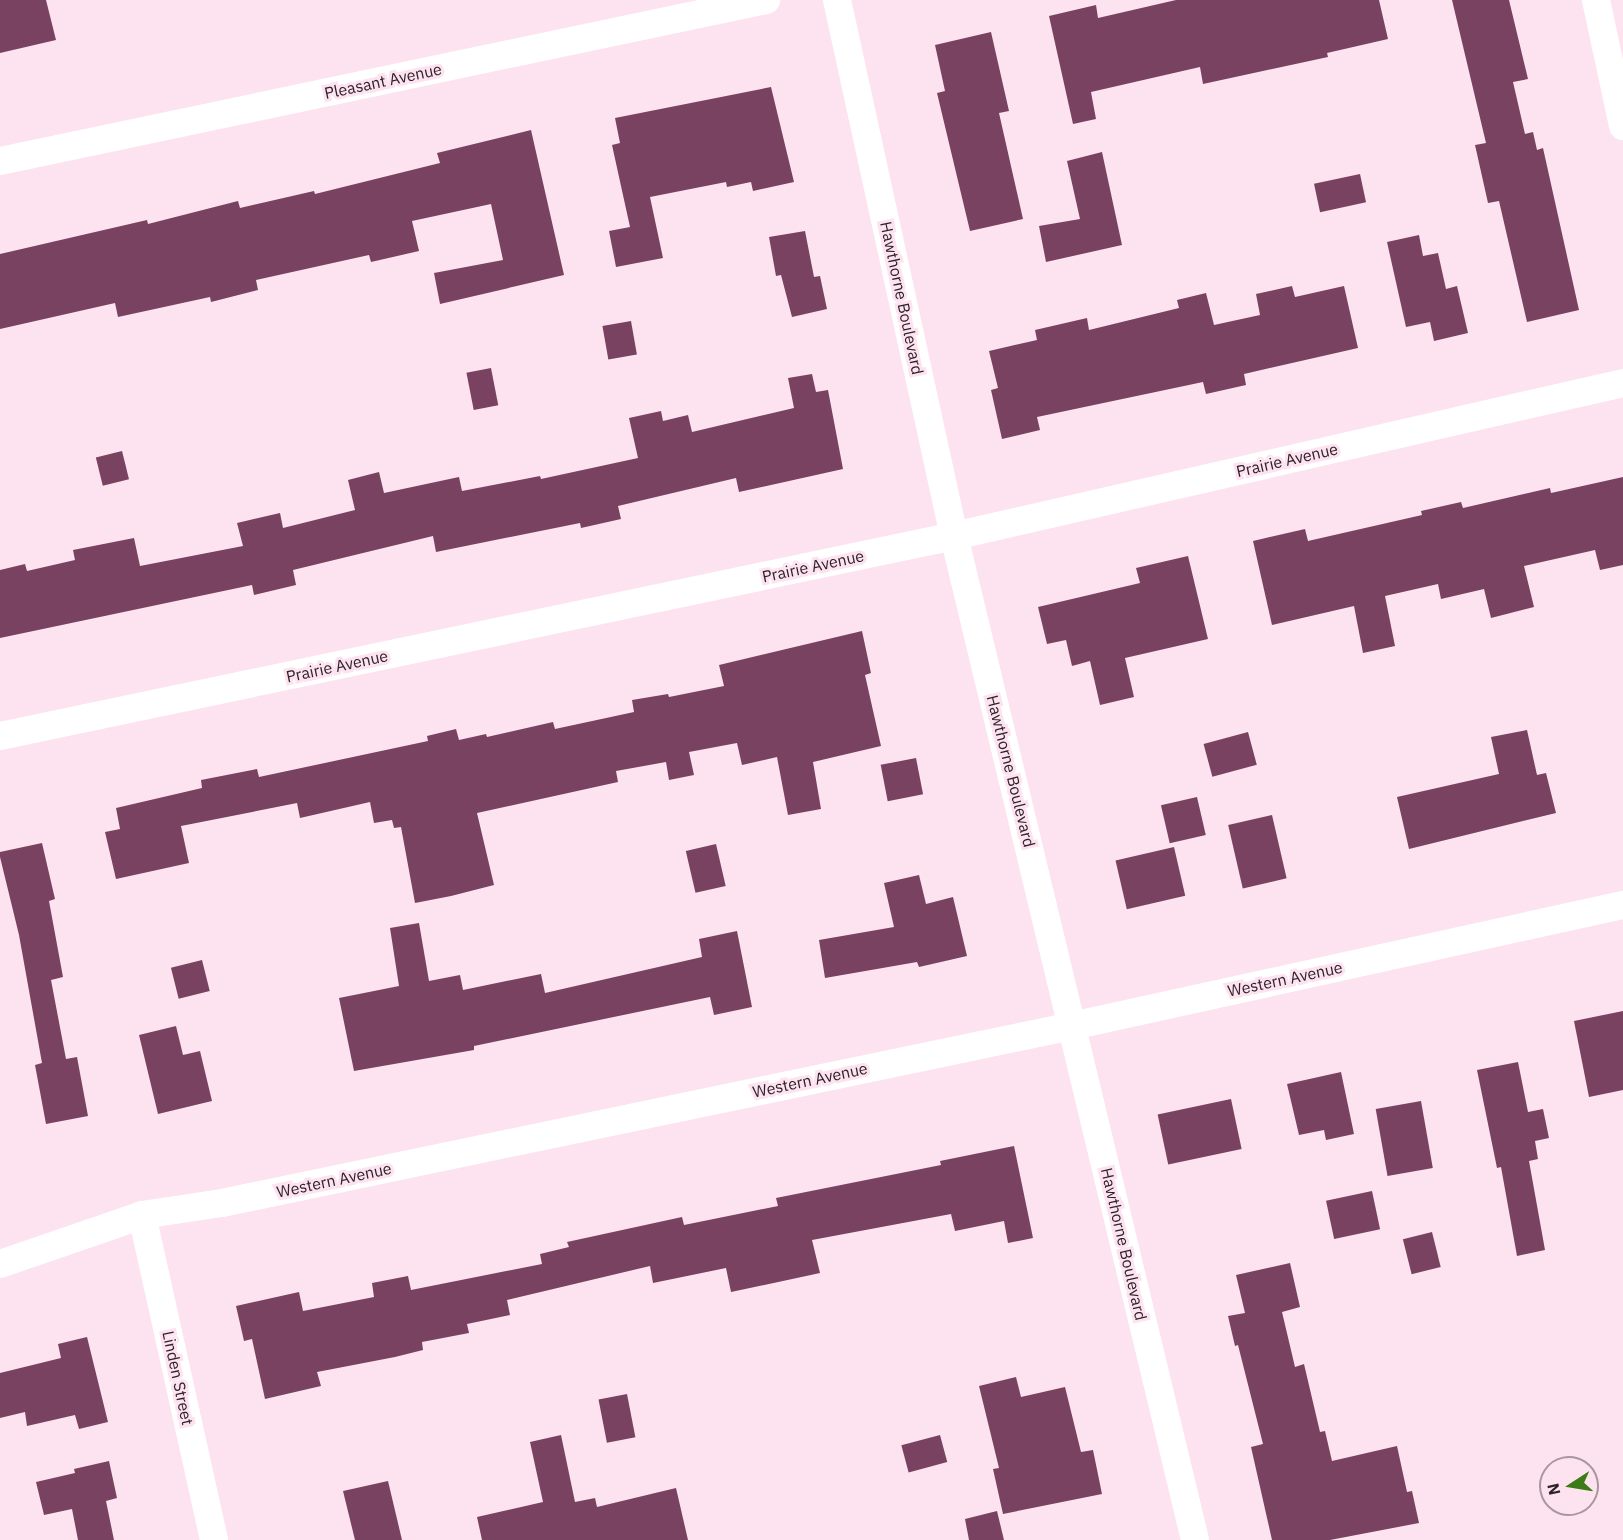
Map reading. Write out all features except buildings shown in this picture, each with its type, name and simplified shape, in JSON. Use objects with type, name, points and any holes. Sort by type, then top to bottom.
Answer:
[{"type":"street","name":"Pleasant Avenue","points":[[0,162],[766,0]]},
{"type":"street","name":"Hawthorne Boulevard","points":[[837,0],[954,536],[1195,1540]]},
{"type":"street","points":[[1596,0],[1623,126]]},
{"type":"street","name":"Prairie Avenue","points":[[0,736],[954,536],[1623,383]]},
{"type":"street","name":"Western Avenue","points":[[0,1261],[142,1215],[222,1203],[1072,1026],[1623,905]]},
{"type":"street","name":"Linden Street","points":[[142,1215],[214,1540]]}]
